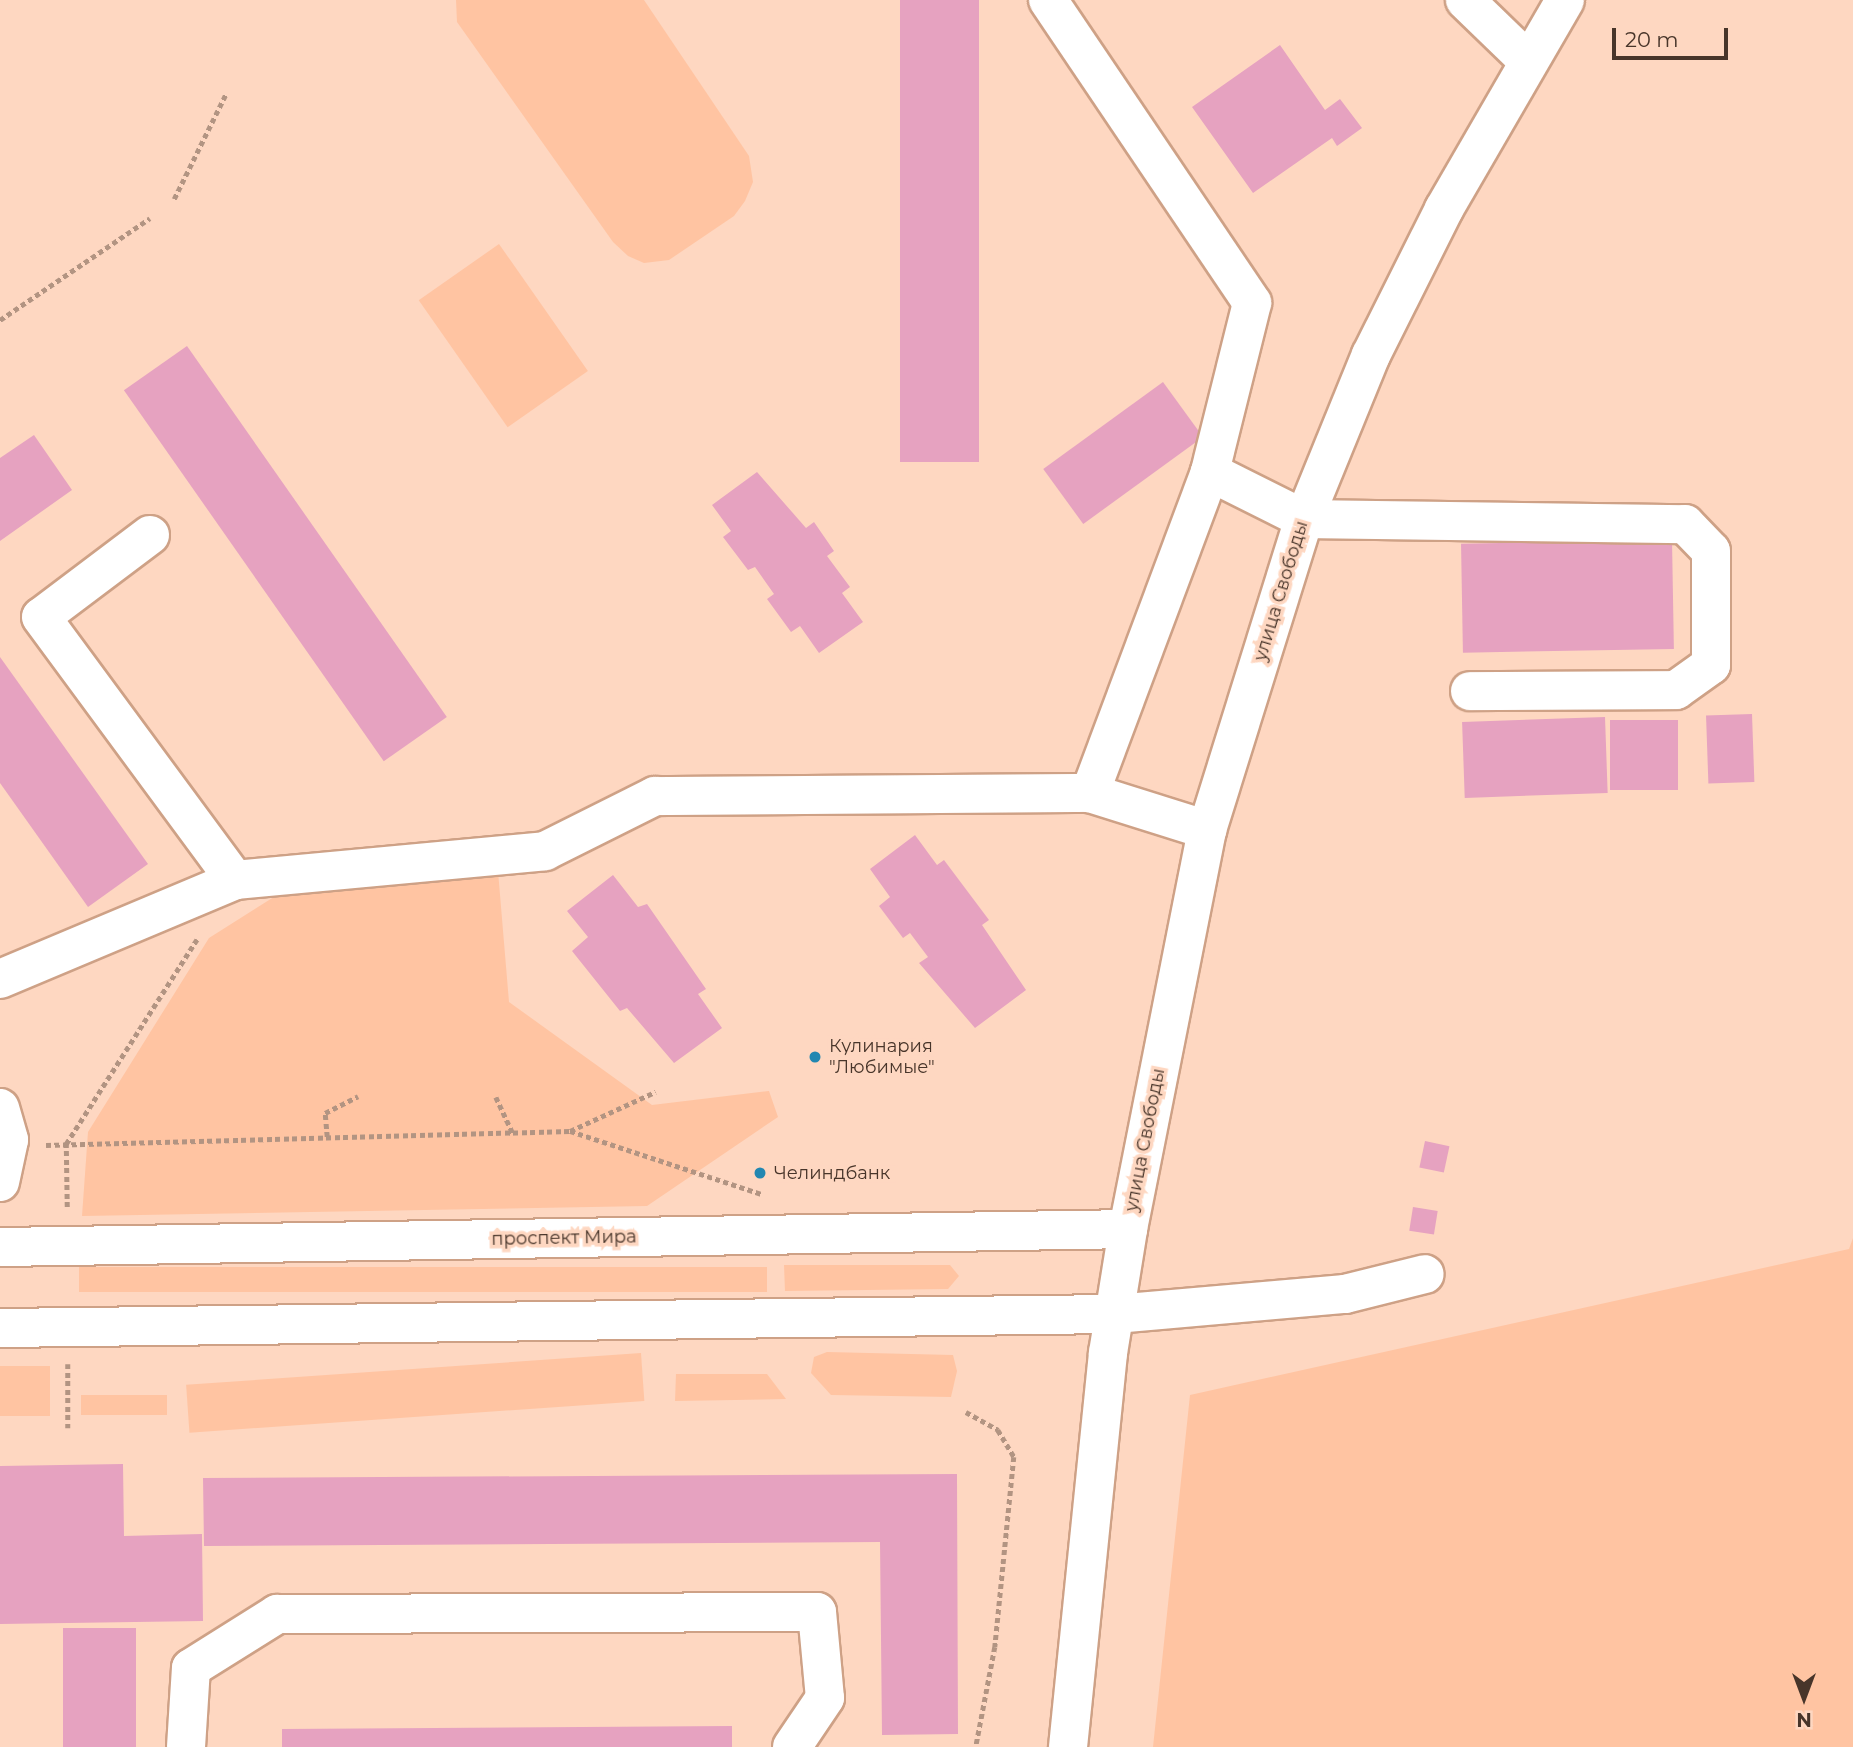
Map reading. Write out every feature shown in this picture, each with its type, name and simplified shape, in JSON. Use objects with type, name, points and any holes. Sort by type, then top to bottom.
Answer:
[{"type":"street","points":[[1048,0],[1252,303],[1210,472],[1090,793]]},
{"type":"street","points":[[1465,0],[1528,61]]},
{"type":"street","name":"улица Свободы","points":[[1068,1747],[1100,1413],[1115,1314],[1128,1229],[1207,830],[1304,519],[1371,355],[1444,209],[1565,0]]},
{"type":"street","points":[[1210,472],[1304,519],[1685,524],[1711,551],[1711,665],[1676,690],[1470,691]]},
{"type":"street","points":[[150,535],[41,617],[235,880]]},
{"type":"street","points":[[0,979],[235,880],[545,851],[655,796],[1090,793],[1207,830]]},
{"type":"street","points":[[0,1108],[4,1164]]},
{"type":"street","name":"проспект Мира","points":[[0,1247],[1128,1229]]},
{"type":"street","points":[[0,1328],[1115,1314],[1345,1294],[1425,1274]]},
{"type":"street","points":[[186,1747],[191,1668],[277,1614],[817,1612],[825,1698],[792,1747]]},
{"type":"path","points":[[174,199],[226,94]]},
{"type":"path","points":[[0,320],[150,218]]},
{"type":"path","points":[[67,1218],[66,1144],[199,937]]},
{"type":"path","points":[[570,1131],[655,1091]]},
{"type":"path","points":[[327,1137],[326,1113],[358,1096]]},
{"type":"path","points":[[496,1097],[513,1133]]},
{"type":"path","points":[[4,1164],[66,1144],[570,1131],[776,1199]]},
{"type":"path","points":[[68,1353],[68,1428]]},
{"type":"path","points":[[966,1412],[998,1430],[1014,1457],[995,1647],[975,1747]]},
{"type":"shaded area","points":[[456,0],[644,0],[749,156],[753,182],[745,201],[734,216],[669,260],[644,263],[628,256],[613,242],[457,22]]},
{"type":"shaded area","points":[[499,244],[588,371],[508,427],[419,300]]},
{"type":"shaded area","points":[[498,871],[509,1002],[652,1105],[769,1091],[778,1117],[647,1206],[82,1216],[88,1132],[209,938],[277,895]]},
{"type":"shaded area","points":[[1853,1238],[1853,1747],[1153,1747],[1190,1395],[1849,1249]]},
{"type":"shaded area","points":[[784,1265],[950,1265],[959,1276],[948,1289],[785,1291]]},
{"type":"shaded area","points":[[79,1267],[767,1267],[767,1292],[79,1292]]},
{"type":"shaded area","points":[[827,1352],[953,1355],[957,1371],[951,1397],[831,1395],[811,1373],[814,1357]]},
{"type":"shaded area","points":[[641,1353],[644,1401],[189,1433],[186,1385]]},
{"type":"shaded area","points":[[0,1366],[50,1366],[50,1416],[0,1416]]},
{"type":"shaded area","points":[[676,1374],[767,1374],[786,1399],[675,1401]]},
{"type":"shaded area","points":[[81,1395],[167,1395],[167,1415],[81,1415]]},
{"type":"building","points":[[900,0],[979,0],[979,462],[900,462]]},
{"type":"building","points":[[1280,45],[1325,110],[1340,99],[1362,128],[1337,146],[1332,138],[1253,193],[1192,107]]},
{"type":"building","points":[[187,346],[447,717],[384,761],[124,390]]},
{"type":"building","points":[[1163,382],[1203,437],[1083,524],[1043,469]]},
{"type":"building","points":[[34,435],[72,490],[0,541],[0,458]]},
{"type":"building","points":[[757,472],[806,528],[814,522],[834,551],[827,556],[850,587],[842,593],[863,622],[819,653],[800,626],[791,632],[767,599],[774,594],[755,567],[748,570],[723,537],[731,531],[712,505]]},
{"type":"building","points":[[1672,540],[1674,649],[1463,653],[1461,544]]},
{"type":"building","points":[[0,657],[148,864],[88,907],[0,783]]},
{"type":"building","points":[[1752,714],[1754,782],[1708,784],[1706,716]]},
{"type":"building","points":[[1605,717],[1608,793],[1465,798],[1462,722]]},
{"type":"building","points":[[1610,720],[1678,720],[1678,790],[1610,790]]},
{"type":"building","points":[[915,835],[937,865],[944,860],[989,920],[982,925],[1026,990],[975,1028],[919,963],[928,957],[910,933],[903,938],[879,906],[890,897],[870,869]]},
{"type":"building","points":[[613,875],[638,907],[647,904],[706,989],[698,994],[722,1028],[674,1063],[627,1008],[620,1011],[572,951],[588,937],[567,911]]},
{"type":"building","points":[[1425,1141],[1449,1146],[1444,1173],[1419,1167]]},
{"type":"building","points":[[1413,1207],[1438,1211],[1434,1235],[1409,1231]]},
{"type":"building","points":[[123,1464],[124,1536],[202,1534],[203,1621],[0,1624],[0,1466]]},
{"type":"building","points":[[957,1474],[958,1734],[882,1735],[880,1542],[204,1546],[203,1478]]},
{"type":"building","points":[[63,1628],[136,1628],[136,1747],[63,1747]]},
{"type":"building","points":[[732,1726],[732,1747],[282,1747],[282,1729]]},
{"type":"place","name":"Кулинария \"Любимые\"","points":[[815,1057]]},
{"type":"place","name":"Челиндбанк","points":[[760,1173]]}]
